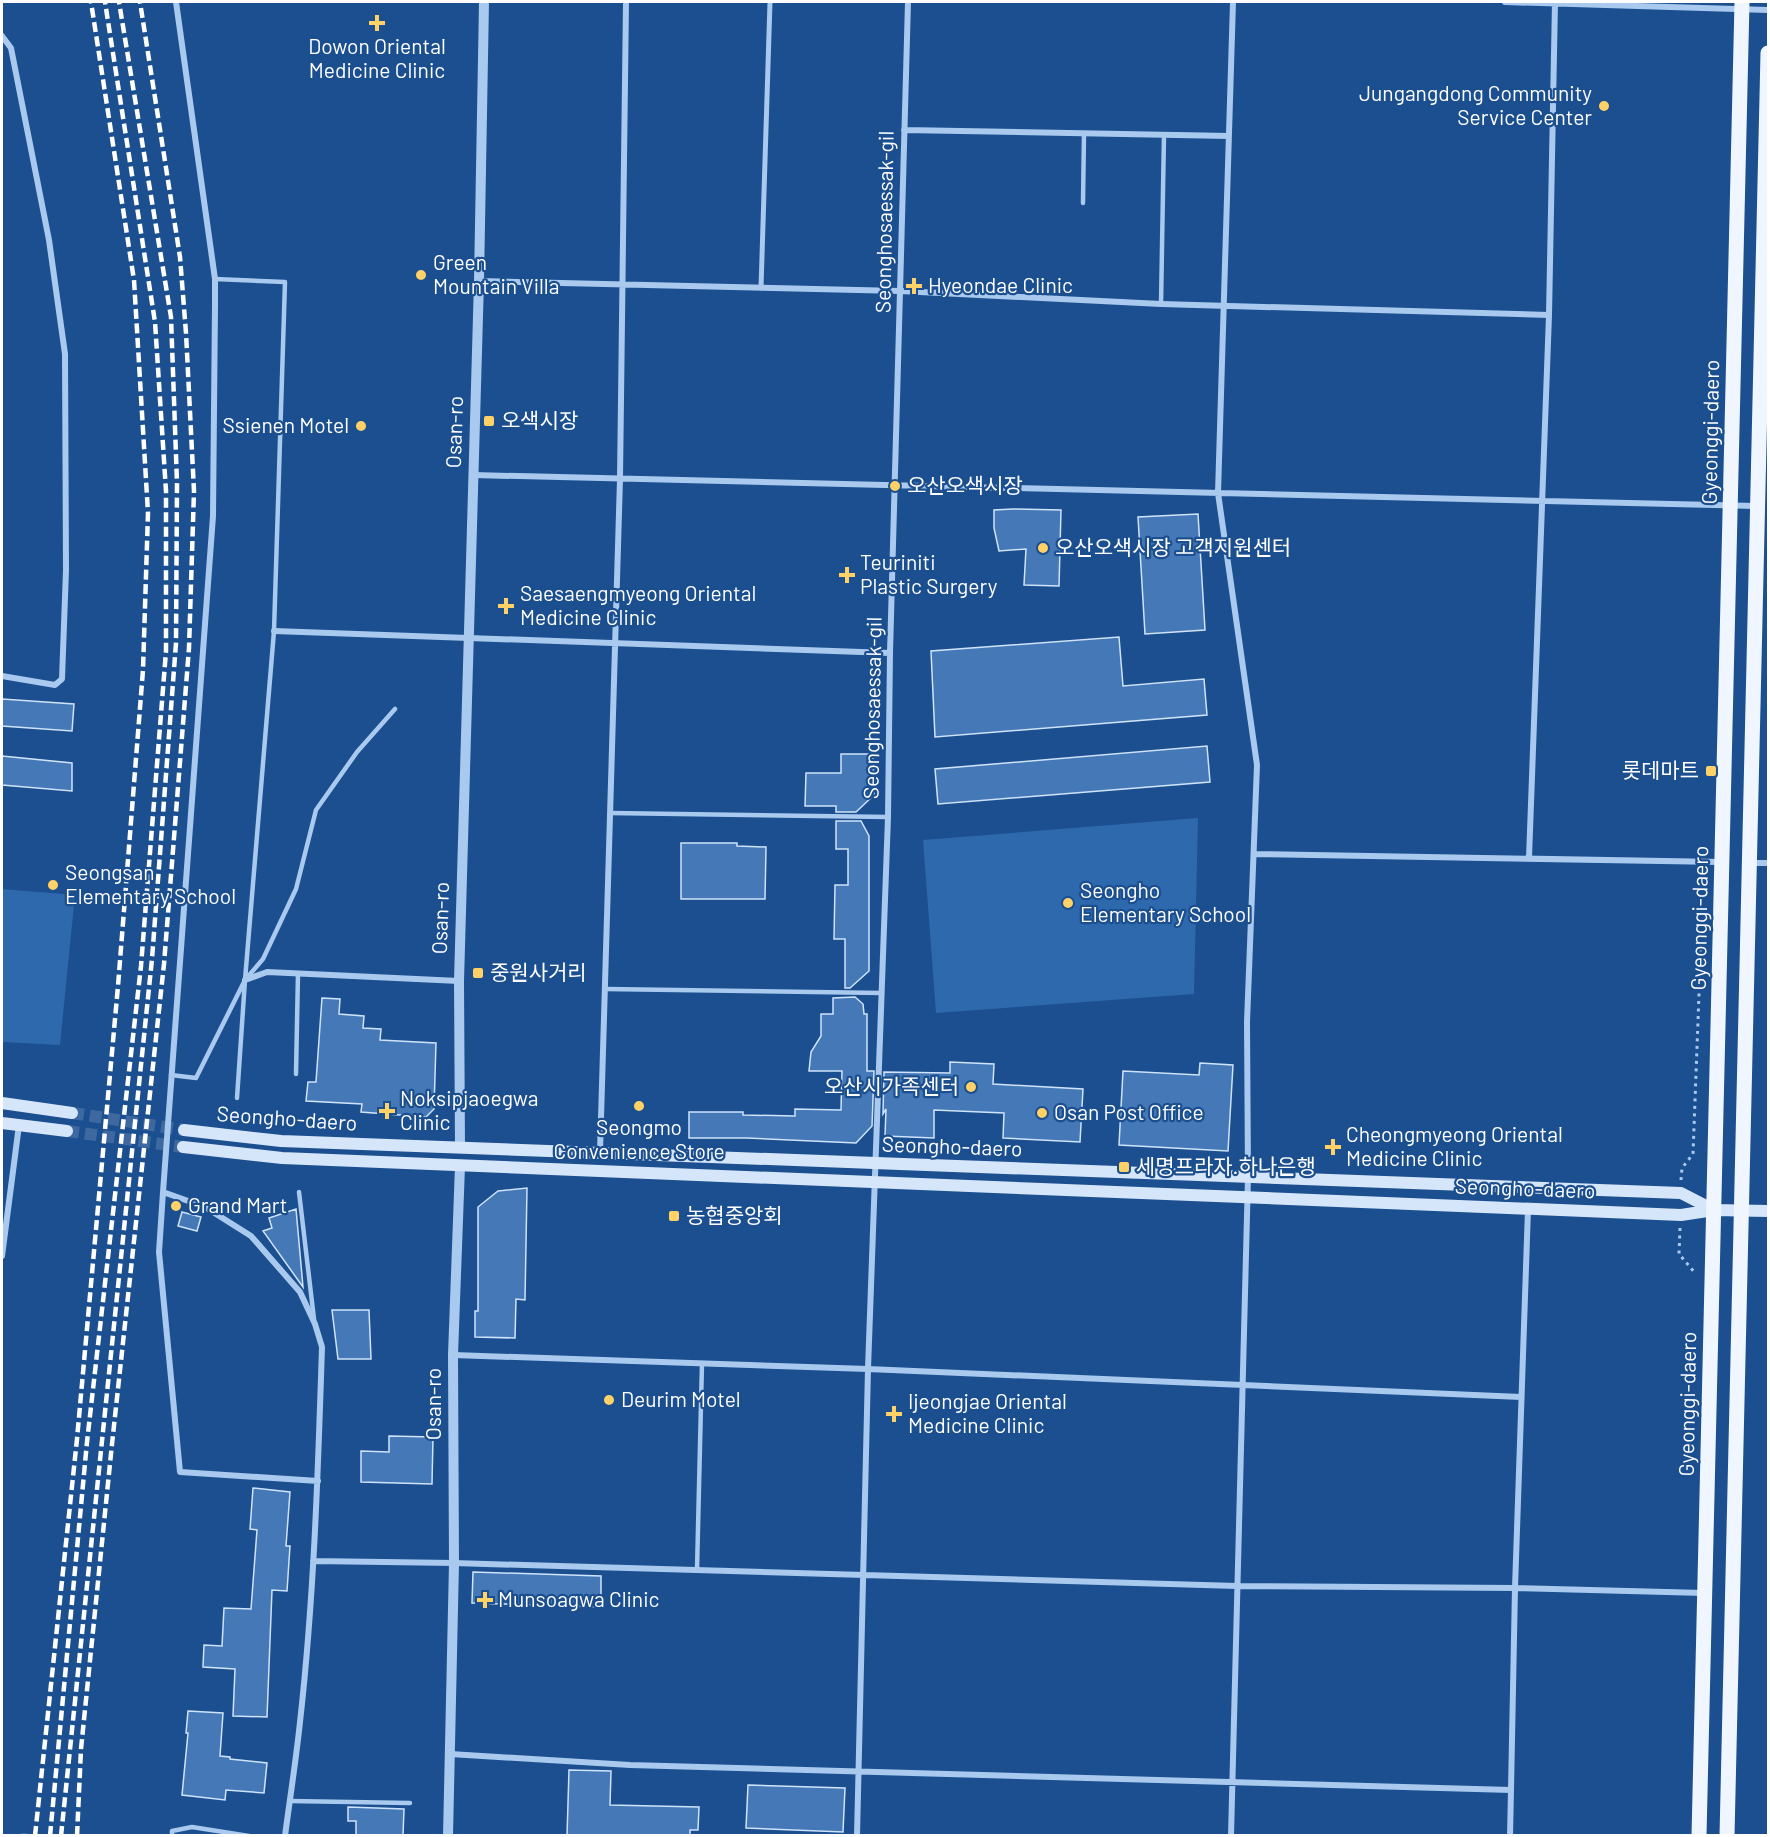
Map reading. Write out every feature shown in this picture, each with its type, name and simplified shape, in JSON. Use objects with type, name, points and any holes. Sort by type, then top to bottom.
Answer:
[{"type":"main road","name":"Gyeonggi-daero","points":[[1699,1836],[1742,5]]},
{"type":"main road","points":[[1727,1836],[1768,53]]},
{"type":"main road","points":[[2,1103],[72,1113]]},
{"type":"main road","points":[[2,1123],[67,1131]]},
{"type":"main road","name":"Seongho-daero","points":[[184,1130],[281,1141],[1681,1193],[1714,1210]]},
{"type":"main road","name":"Seongho-daero","points":[[183,1147],[282,1158],[460,1166],[1681,1215],[1714,1210],[1768,1211]]},
{"type":"main road","name":"Osan-ro","points":[[460,1148],[460,1166]]},
{"type":"street","points":[[176,2],[215,279],[213,516],[159,1252],[180,1472],[318,1481]]},
{"type":"street","name":"Osan-ro","points":[[460,1148],[459,981],[479,281],[484,2]]},
{"type":"street","points":[[600,1153],[620,479],[626,2]]},
{"type":"street","points":[[761,288],[770,2]]},
{"type":"street","name":"Seonghosaessak-gil","points":[[858,1836],[868,1369],[888,817],[890,653],[908,2]]},
{"type":"street","points":[[1231,1836],[1248,1197],[1248,1022],[1257,765],[1218,493],[1233,2]]},
{"type":"street","points":[[1505,2],[1742,5],[1768,10]]},
{"type":"street","points":[[1528,858],[1549,315],[1555,2]]},
{"type":"street","points":[[2,36],[11,48],[14,58],[49,240],[65,354],[67,513],[62,679],[56,685],[2,676]]},
{"type":"street","points":[[904,130],[1229,136]]},
{"type":"street","points":[[479,281],[900,291],[1161,304],[1549,315]]},
{"type":"street","points":[[473,475],[1757,506]]},
{"type":"street","points":[[274,631],[890,653]]},
{"type":"street","points":[[1254,854],[1722,862]]},
{"type":"street","points":[[1749,862],[1768,863]]},
{"type":"street","points":[[244,980],[267,972],[459,981]]},
{"type":"street","points":[[2,1256],[19,1125]]},
{"type":"street","name":"Osan-ro","points":[[448,1836],[454,1563],[453,1355],[460,1166]]},
{"type":"street","points":[[163,1192],[205,1207],[251,1236],[300,1292],[315,1324],[322,1347],[313,1561],[300,1722],[285,1836]]},
{"type":"street","points":[[1510,1836],[1515,1588],[1528,1208]]},
{"type":"street","points":[[453,1355],[868,1369],[1244,1387],[1521,1397]]},
{"type":"street","points":[[313,1561],[454,1563],[1237,1586],[1515,1588],[1705,1593]]},
{"type":"street","points":[[450,1754],[630,1765],[859,1773],[1511,1790]]},
{"type":"lane","points":[[1083,203],[1084,133]]},
{"type":"lane","points":[[1161,304],[1164,135]]},
{"type":"lane","points":[[215,279],[285,282],[274,631],[244,980],[237,1098]]},
{"type":"lane","points":[[171,1075],[196,1078],[244,980],[263,959],[297,889],[316,810],[357,752],[395,709]]},
{"type":"lane","points":[[610,813],[888,817]]},
{"type":"lane","points":[[296,1074],[298,973]]},
{"type":"lane","points":[[605,989],[882,993]]},
{"type":"lane","points":[[300,1192],[315,1324]]},
{"type":"lane","points":[[697,1570],[702,1363]]},
{"type":"lane","points":[[290,1801],[410,1803]]},
{"type":"lane","points":[[172,1836],[172,1831],[192,1827],[249,1836]]},
{"type":"lane","points":[[21,1836],[27,1836]]},
{"type":"path","points":[[1679,1254],[1681,1215]]},
{"type":"shaded area","points":[[1198,818],[1194,994],[936,1013],[923,840]]},
{"type":"shaded area","points":[[2,889],[75,895],[60,1045],[2,1042]]},
{"type":"building","name":"오산오색시장 고객지원센터","points":[[994,510],[1061,510],[1059,586],[1024,585],[1026,549],[999,551],[994,528]]},
{"type":"building","points":[[1198,514],[1205,630],[1145,634],[1138,517]]},
{"type":"building","points":[[1119,637],[1123,686],[1204,679],[1207,715],[935,737],[931,651]]},
{"type":"building","points":[[2,699],[74,704],[72,731],[2,726]]},
{"type":"building","points":[[1207,746],[1210,782],[938,804],[935,769]]},
{"type":"building","points":[[841,754],[873,754],[874,795],[856,812],[836,812],[836,806],[805,806],[806,773],[841,773]]},
{"type":"building","points":[[2,756],[72,763],[72,791],[2,785]]},
{"type":"building","points":[[836,821],[861,821],[869,836],[869,971],[850,988],[845,988],[845,939],[834,939],[835,885],[848,885],[848,849],[836,849]]},
{"type":"building","points":[[681,843],[737,843],[737,846],[766,847],[765,899],[681,899]]},
{"type":"building","points":[[855,997],[863,1004],[864,1014],[867,1014],[867,1071],[874,1071],[872,1126],[856,1143],[689,1138],[689,1112],[743,1112],[743,1115],[795,1116],[795,1109],[841,1110],[842,1071],[809,1071],[811,1052],[821,1036],[821,1014],[833,1014],[833,998]]},
{"type":"building","points":[[322,998],[340,999],[339,1014],[364,1016],[363,1028],[381,1029],[380,1040],[436,1043],[434,1109],[426,1117],[361,1112],[362,1104],[306,1101],[308,1082],[316,1082]]},
{"type":"building","points":[[950,1062],[994,1064],[993,1084],[1083,1089],[1080,1142],[1003,1138],[1004,1113],[934,1110],[934,1138],[885,1136],[884,1072],[950,1073]]},
{"type":"building","points":[[1200,1063],[1233,1065],[1228,1151],[1119,1145],[1123,1071],[1199,1075]]},
{"type":"building","points":[[527,1188],[525,1300],[516,1299],[515,1338],[475,1337],[475,1311],[478,1311],[478,1207],[498,1191]]},
{"type":"building","points":[[296,1209],[303,1287],[263,1231],[272,1228],[269,1218]]},
{"type":"building","points":[[182,1212],[201,1217],[197,1231],[178,1226]]},
{"type":"building","points":[[332,1310],[369,1310],[371,1359],[338,1359]]},
{"type":"building","points":[[389,1436],[433,1437],[432,1484],[361,1482],[361,1451],[389,1452]]},
{"type":"building","points":[[253,1488],[290,1492],[286,1546],[290,1546],[287,1591],[272,1590],[267,1717],[233,1716],[235,1669],[203,1667],[204,1645],[222,1646],[224,1608],[251,1609],[257,1530],[250,1529]]},
{"type":"building","points":[[473,1572],[601,1576],[601,1607],[472,1603]]},
{"type":"building","points":[[188,1711],[223,1713],[220,1756],[267,1763],[264,1793],[226,1790],[225,1800],[182,1795]]},
{"type":"building","points":[[569,1770],[611,1771],[610,1805],[699,1807],[698,1830],[690,1830],[690,1836],[567,1836]]},
{"type":"building","points":[[748,1785],[845,1788],[843,1832],[746,1828]]},
{"type":"building","points":[[348,1807],[404,1809],[403,1836],[356,1836],[356,1821],[348,1821]]},
{"type":"tunnel","points":[[72,1113],[184,1130]]},
{"type":"tunnel","points":[[67,1131],[183,1147]]},
{"type":"railway","points":[[35,1836],[77,1439],[118,986],[143,670],[148,513],[134,280],[91,2]]},
{"type":"railway","points":[[50,1836],[87,1442],[141,966],[166,651],[166,491],[155,322],[105,2]]},
{"type":"railway","points":[[61,1836],[152,959],[176,643],[177,483],[171,317],[119,2]]},
{"type":"railway","points":[[77,1836],[81,1749],[164,964],[189,648],[194,491],[186,333],[180,257],[140,2]]},
{"type":"place","name":"Dowon Oriental Medicine Clinic","points":[[377,23]]},
{"type":"place","name":"Jungangdong Community Service Center","points":[[1604,106]]},
{"type":"place","name":"Green Mountain Villa","points":[[421,275]]},
{"type":"place","name":"Hyeondae Clinic","points":[[914,286]]},
{"type":"place","name":"오색시장","points":[[489,421]]},
{"type":"place","name":"Ssienen Motel","points":[[361,426]]},
{"type":"place","name":"오산오색시장","points":[[895,486]]},
{"type":"place","name":"오산오색시장 고객지원센터","points":[[1043,548]]},
{"type":"place","name":"Teuriniti Plastic Surgery","points":[[847,575]]},
{"type":"place","name":"Saesaengmyeong Oriental Medicine Clinic","points":[[506,606]]},
{"type":"place","name":"롯데마트","points":[[1711,771]]},
{"type":"place","name":"Seongsan Elementary School","points":[[53,885]]},
{"type":"place","name":"Seongho Elementary School","points":[[1068,903]]},
{"type":"place","name":"중원사거리","points":[[478,973]]},
{"type":"place","name":"오산시가족센터","points":[[971,1087]]},
{"type":"place","name":"Seongmo Convenience Store","points":[[639,1106]]},
{"type":"place","name":"Noksipjaoegwa Clinic","points":[[387,1111]]},
{"type":"place","name":"Osan Post Office","points":[[1042,1113]]},
{"type":"place","name":"Cheongmyeong Oriental Medicine Clinic","points":[[1333,1147]]},
{"type":"place","name":"세명프라자.하나은행","points":[[1124,1167]]},
{"type":"place","name":"Grand Mart","points":[[176,1206]]},
{"type":"place","name":"농협중앙회","points":[[674,1216]]},
{"type":"place","name":"Deurim Motel","points":[[609,1400]]},
{"type":"place","name":"Ijeongjae Oriental Medicine Clinic","points":[[894,1414]]},
{"type":"place","name":"Munsoagwa Clinic","points":[[485,1600]]}]
